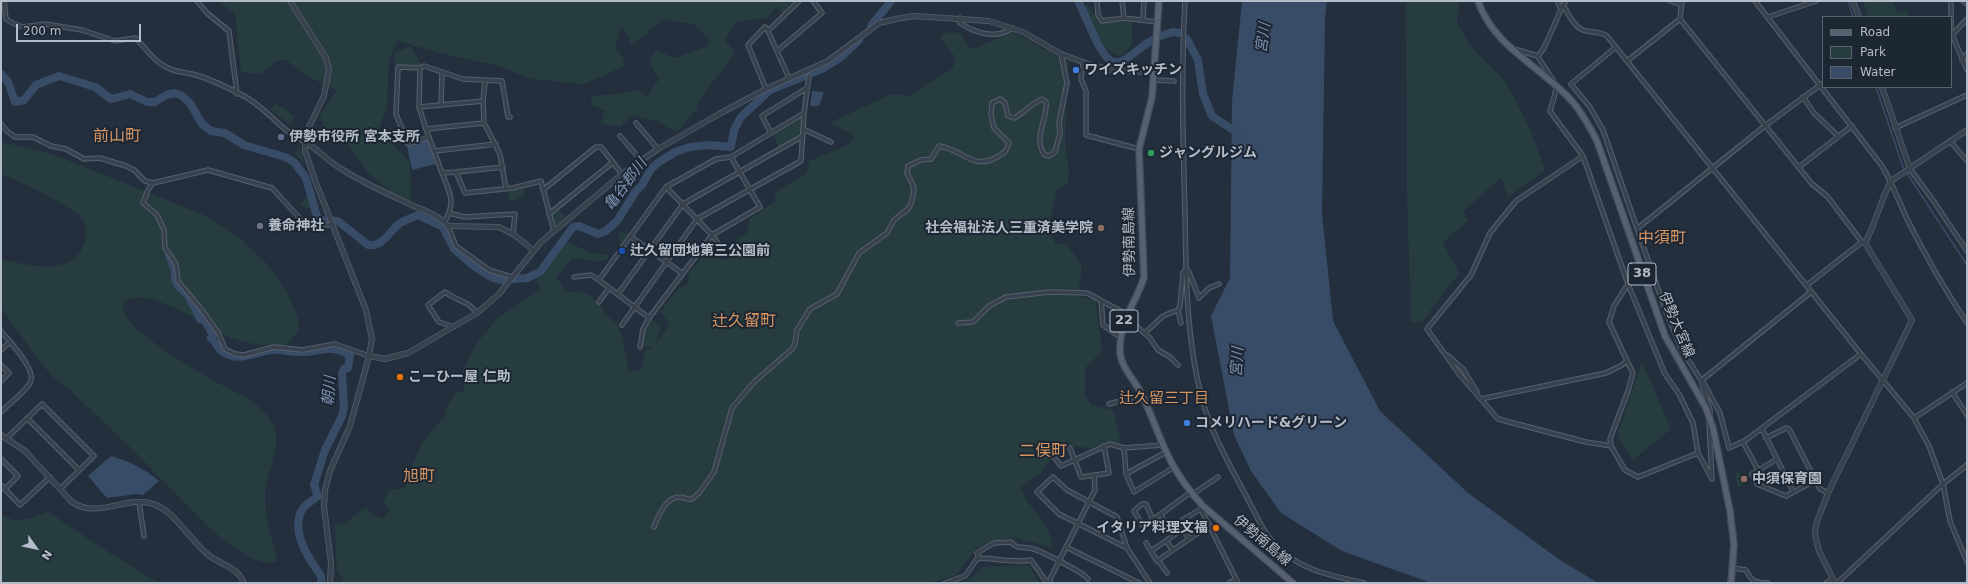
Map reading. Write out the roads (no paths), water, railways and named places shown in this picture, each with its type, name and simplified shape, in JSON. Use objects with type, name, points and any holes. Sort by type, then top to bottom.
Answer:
[{"type":"main road","name":"伊勢南島線","points":[[1159,1],[1155,73],[1152,97],[1139,149],[1144,277],[1140,288],[1126,314],[1120,336],[1119,350],[1122,363],[1142,395],[1166,452],[1174,467],[1202,508],[1293,583]]},
{"type":"main road","name":"伊勢大宮線","points":[[1478,1],[1482,13],[1496,35],[1556,86],[1578,108],[1586,119],[1597,140],[1665,336],[1709,417],[1730,511],[1734,545],[1731,583]]},
{"type":"street","points":[[4,1],[6,19]]},
{"type":"street","points":[[197,1],[207,13],[229,31],[237,94]]},
{"type":"street","points":[[290,1],[326,58],[329,69],[327,87],[306,132],[305,151],[331,223],[366,310],[372,339],[369,356],[350,426],[327,483],[324,507],[331,563],[330,583]]},
{"type":"street","points":[[768,31],[799,1]]},
{"type":"street","points":[[777,51],[822,14],[813,1]]},
{"type":"street","points":[[1097,1],[1098,15],[1102,21],[1124,18],[1143,19],[1157,22]]},
{"type":"street","points":[[1122,1],[1124,18]]},
{"type":"street","points":[[1143,19],[1144,1]]},
{"type":"street","points":[[1482,1],[1482,13]]},
{"type":"street","points":[[1558,1],[1576,26],[1583,30],[1603,33],[1616,47],[1861,354],[1914,418],[1929,446],[1942,484],[1950,521],[1967,562]]},
{"type":"street","points":[[1538,56],[1544,48],[1566,1]]},
{"type":"street","points":[[1627,61],[1680,19],[1682,3],[1670,1]]},
{"type":"street","points":[[1638,228],[1766,125],[1821,83],[1755,1]]},
{"type":"street","points":[[1768,17],[1807,2],[1816,1]]},
{"type":"street","points":[[1853,1],[1858,16]]},
{"type":"street","points":[[1951,1],[1951,16]]},
{"type":"street","points":[[1963,1],[1967,4]]},
{"type":"street","points":[[1185,2],[1182,124],[1186,269],[1191,342],[1202,399],[1214,434],[1262,527],[1280,550],[1307,568],[1339,578],[1364,583]]},
{"type":"street","points":[[153,183],[148,190],[143,203],[157,215],[164,230],[166,248],[176,264],[178,281],[202,310],[219,334],[225,350],[235,354],[244,355],[274,347],[304,350],[335,344],[369,356],[385,359],[404,354],[477,313],[495,298],[533,250],[622,174],[641,160],[696,126],[766,88],[789,78],[809,73],[835,56],[872,28],[887,20],[914,16],[989,21],[1012,28],[1038,40],[1061,54],[1083,62],[1112,70],[1155,73]]},
{"type":"street","points":[[960,18],[960,23],[984,33],[1003,34],[1012,28]]},
{"type":"street","points":[[1,19],[6,19],[14,24],[23,26],[45,24],[82,30],[115,40],[136,38],[164,66],[172,70],[197,76],[220,84],[243,96],[263,109],[295,137],[319,150],[334,164],[353,176],[446,224],[503,228],[533,250]]},
{"type":"street","points":[[1680,19],[1812,184],[1827,196],[1864,243],[1912,320],[1828,493],[1816,524],[1815,535],[1819,551],[1835,582]]},
{"type":"street","points":[[1967,19],[1952,35],[1967,70]]},
{"type":"street","points":[[766,88],[748,45],[765,27],[789,78]]},
{"type":"street","points":[[1616,47],[1571,84],[1597,118],[1638,228],[1669,319],[1682,350],[1702,380],[1720,413],[1729,448],[1743,442],[1762,429],[1861,354]]},
{"type":"street","points":[[1512,48],[1538,56]]},
{"type":"street","points":[[654,527],[667,504],[674,498],[682,497],[692,500],[712,476],[726,437],[727,422],[732,408],[753,383],[792,349],[795,344],[797,330],[810,309],[837,294],[858,253],[882,238],[887,233],[894,220],[908,209],[913,199],[914,191],[913,185],[907,173],[908,166],[921,160],[931,159],[939,146],[946,147],[965,158],[980,162],[988,161],[1005,153],[1009,143],[994,128],[991,115],[992,103],[1000,99],[1005,103],[1008,116],[1014,118],[1020,115],[1035,102],[1042,99],[1046,102],[1046,108],[1041,126],[1042,148],[1045,155],[1052,156],[1055,152],[1060,132],[1059,122],[1067,83],[1061,54]]},
{"type":"street","points":[[1962,60],[1967,54]]},
{"type":"street","points":[[1538,56],[1542,66],[1555,82],[1556,86],[1550,111],[1583,156],[1628,284],[1665,374],[1679,394],[1693,423],[1698,453],[1712,479],[1709,417],[1710,410],[1702,380]]},
{"type":"street","points":[[1083,62],[1081,79],[1086,91],[1086,135],[1139,149]]},
{"type":"street","points":[[429,137],[408,144],[396,114],[398,67],[420,68],[424,66],[463,79],[502,81],[508,117],[510,117]]},
{"type":"street","points":[[420,68],[419,107],[452,199],[450,213],[446,224],[456,246],[489,270],[512,277]]},
{"type":"street","points":[[440,104],[442,73]]},
{"type":"street","points":[[622,325],[697,219],[802,161],[804,113],[809,73]]},
{"type":"street","points":[[1154,80],[1174,81]]},
{"type":"street","points":[[485,81],[483,101],[484,123],[496,144],[503,166],[506,189]]},
{"type":"street","points":[[771,133],[762,116],[807,88]]},
{"type":"street","points":[[1825,88],[1891,182],[1907,218],[1940,283],[1967,323]]},
{"type":"street","points":[[1882,88],[1909,169],[1930,196],[1967,251]]},
{"type":"street","points":[[1895,128],[1967,94]]},
{"type":"street","points":[[1803,97],[1814,114],[1838,136]]},
{"type":"street","points":[[419,107],[483,101]]},
{"type":"street","points":[[598,280],[666,187],[716,159],[731,157],[804,113]]},
{"type":"street","points":[[426,129],[484,123]]},
{"type":"street","points":[[636,123],[658,149]]},
{"type":"street","points":[[1,124],[15,137],[33,137],[51,146],[66,149],[84,159],[100,158],[126,166],[134,170],[146,181],[153,183],[208,170],[272,188],[305,224],[331,223]]},
{"type":"street","points":[[1799,166],[1852,126]]},
{"type":"street","points":[[803,130],[831,142]]},
{"type":"street","points":[[1807,285],[1864,243],[1872,230],[1885,192],[1891,182],[1967,130]]},
{"type":"street","points":[[620,136],[641,160]]},
{"type":"street","points":[[618,294],[683,204],[803,136]]},
{"type":"street","points":[[1950,141],[1967,160]]},
{"type":"street","points":[[434,151],[496,144]]},
{"type":"street","points":[[543,190],[596,147],[601,148],[622,174]]},
{"type":"street","points":[[1583,156],[1516,202],[1490,233],[1471,275],[1428,329],[1442,350],[1463,370],[1481,400],[1498,419],[1586,442],[1611,446]]},
{"type":"street","points":[[640,347],[643,328],[649,318],[712,235],[760,207],[731,157]]},
{"type":"street","points":[[549,214],[612,163]]},
{"type":"street","points":[[442,173],[503,166]]},
{"type":"street","points":[[456,172],[465,193],[506,189],[541,181],[554,231]]},
{"type":"street","points":[[666,187],[712,235],[720,247]]},
{"type":"street","points":[[450,213],[465,217],[515,214],[513,234]]},
{"type":"street","points":[[630,236],[682,273]]},
{"type":"street","points":[[1186,269],[1189,272],[1198,298],[1209,288],[1219,284]]},
{"type":"street","points":[[1181,323],[1178,310],[1180,306],[1183,273],[1186,269]]},
{"type":"street","points":[[574,276],[592,275],[649,318]]},
{"type":"street","points":[[1628,284],[1614,306],[1609,322],[1633,373],[1628,391],[1610,439],[1611,446],[1625,470],[1638,477],[1698,453]]},
{"type":"street","points":[[599,302],[609,288]]},
{"type":"street","points":[[454,327],[439,322],[428,305],[441,294],[445,292],[452,298],[465,302],[477,313]]},
{"type":"street","points":[[958,323],[973,322],[988,306],[1006,297],[1077,292],[1087,293],[1126,314],[1135,325],[1145,333],[1158,350],[1170,357],[1178,365]]},
{"type":"street","points":[[1702,380],[1812,292]]},
{"type":"street","points":[[1101,300],[1103,325],[1120,336]]},
{"type":"street","points":[[1145,333],[1163,316],[1178,310]]},
{"type":"street","points":[[1,331],[30,368],[32,380],[26,388],[1,412]]},
{"type":"street","points":[[1,350],[10,342]]},
{"type":"street","points":[[1481,400],[1606,373],[1627,361]]},
{"type":"street","points":[[1,365],[9,373],[1,381]]},
{"type":"street","points":[[1914,418],[1967,383]]},
{"type":"street","points":[[1952,392],[1967,415]]},
{"type":"street","points":[[1109,404],[1142,395]]},
{"type":"street","points":[[7,438],[42,404],[94,456],[60,489]]},
{"type":"street","points":[[27,418],[79,470]]},
{"type":"street","points":[[1766,438],[1786,428],[1789,429],[1820,489],[1828,493]]},
{"type":"street","points":[[1762,429],[1794,492]]},
{"type":"street","points":[[1,435],[26,451],[74,504],[88,509],[139,502],[150,503],[165,510],[210,555],[237,572],[244,583]]},
{"type":"street","points":[[1743,442],[1758,470]]},
{"type":"street","points":[[1053,456],[1061,466],[1110,444],[1124,448],[1163,445]]},
{"type":"street","points":[[1070,448],[1076,459],[1081,477],[1109,473],[1104,446]]},
{"type":"street","points":[[1124,448],[1126,474],[1134,492],[1174,467]]},
{"type":"street","points":[[1126,474],[1166,452]]},
{"type":"street","points":[[1,459],[18,476],[5,489]]},
{"type":"street","points":[[1777,459],[1752,474],[1757,484],[1786,496],[1816,480]]},
{"type":"street","points":[[1826,583],[1835,582],[1942,484],[1967,465]]},
{"type":"street","points":[[978,559],[1001,559],[1023,562],[1031,560],[1045,580],[1050,582],[1059,560],[1095,490],[1094,475]]},
{"type":"street","points":[[1,486],[20,505],[50,477]]},
{"type":"street","points":[[1127,548],[1058,514],[1037,492],[1053,477],[1067,490],[1087,503],[1117,517],[1127,548],[1150,583]]},
{"type":"street","points":[[1153,520],[1146,504],[1142,504],[1134,511],[1143,526],[1153,520],[1192,493],[1218,477]]},
{"type":"street","points":[[139,502],[144,536]]},
{"type":"street","points":[[1189,539],[1179,522],[1202,508],[1237,581],[1229,583]]},
{"type":"street","points":[[1161,514],[1166,526]]},
{"type":"street","points":[[1158,560],[1210,526]]},
{"type":"street","points":[[1151,551],[1183,529]]},
{"type":"street","points":[[1166,540],[1173,550]]},
{"type":"street","points":[[945,583],[965,576],[978,559],[977,554],[994,544],[1001,542],[1011,542],[1019,548],[1035,549],[1059,560],[1088,579]]},
{"type":"street","points":[[1146,543],[1167,573]]},
{"type":"street","points":[[1066,547],[1139,583]]},
{"type":"street","points":[[1732,568],[1746,570],[1750,580],[1768,583]]},
{"type":"water","name":"宮川","points":[[1242,1],[1327,1],[1325,18],[1322,213],[1333,321],[1380,411],[1468,493],[1560,560],[1598,583],[1431,583],[1342,551],[1281,513],[1251,471],[1234,435],[1211,316],[1230,278],[1232,101]]},
{"type":"water","points":[[812,91],[824,92],[819,106],[810,106]]},
{"type":"water","points":[[429,137],[436,164],[412,170],[407,146]]},
{"type":"water","points":[[111,456],[148,472],[159,481],[143,495],[137,494],[107,498],[88,476]]},
{"type":"waterway","name":"亀谷郡川","points":[[871,26],[891,1]]},
{"type":"waterway","name":"亀谷郡川","points":[[1078,1],[1092,33],[1101,49],[1111,61],[1122,61],[1153,40]]},
{"type":"waterway","points":[[1848,1],[1853,16]]},
{"type":"waterway","name":"亀谷郡川","points":[[1160,36],[1173,32],[1180,33]]},
{"type":"waterway","name":"亀谷郡川","points":[[1187,39],[1198,60],[1203,94],[1212,116],[1239,134]]},
{"type":"waterway","name":"亀谷郡川","points":[[514,279],[527,278],[540,272],[573,227],[579,226],[598,234],[606,231],[617,221],[636,191],[642,185],[651,169],[675,152],[690,147],[709,145],[731,147],[734,130],[741,117],[770,90],[822,69],[841,57],[859,40]]},
{"type":"waterway","name":"亀谷郡川","points":[[1,74],[8,82],[15,102],[24,100],[36,85],[59,76],[95,87],[111,99],[130,94],[147,102],[155,102],[166,95],[174,93],[181,95],[190,103],[202,124],[211,131],[225,133],[244,145],[285,157],[294,162],[306,178],[318,220],[338,221],[368,245],[374,245],[386,238],[400,223],[418,215],[443,227],[454,249],[475,267],[493,278],[504,281]]},
{"type":"waterway","points":[[1876,88],[1903,167],[1967,265]]},
{"type":"waterway","name":"朝川","points":[[169,255],[175,270],[175,279],[178,286],[188,295],[200,319],[205,321],[213,335],[211,338],[223,352],[235,357],[241,357],[271,350],[309,352],[336,349],[350,355],[348,368],[344,369],[342,373],[344,407],[342,416],[325,450],[314,485],[318,496],[303,508],[298,524],[298,531],[302,545],[320,575],[321,583]]},
{"type":"place","name":"ワイズキッチン","points":[[1076,70]]},
{"type":"place","name":"伊勢市役所 宮本支所","points":[[281,137]]},
{"type":"place","name":"ジャングルジム","points":[[1151,153]]},
{"type":"place","name":"養命神社","points":[[260,226]]},
{"type":"place","name":"社会福祉法人三重済美学院","points":[[1101,228]]},
{"type":"place","name":"辻久留団地第三公園前","points":[[622,251]]},
{"type":"place","name":"こーひー屋 仁助","points":[[400,377]]},
{"type":"place","name":"コメリハード&グリーン","points":[[1187,423]]},
{"type":"place","name":"中須保育園","points":[[1744,479]]},
{"type":"place","name":"イタリア料理文福","points":[[1216,528]]},
{"type":"district","name":"前山町","points":[[117,137]]},
{"type":"district","name":"中須町","points":[[1662,239]]},
{"type":"district","name":"辻久留町","points":[[744,322]]},
{"type":"district","name":"辻久留三丁目","points":[[1164,399]]},
{"type":"district","name":"二俣町","points":[[1043,452]]},
{"type":"district","name":"旭町","points":[[419,477]]}]
